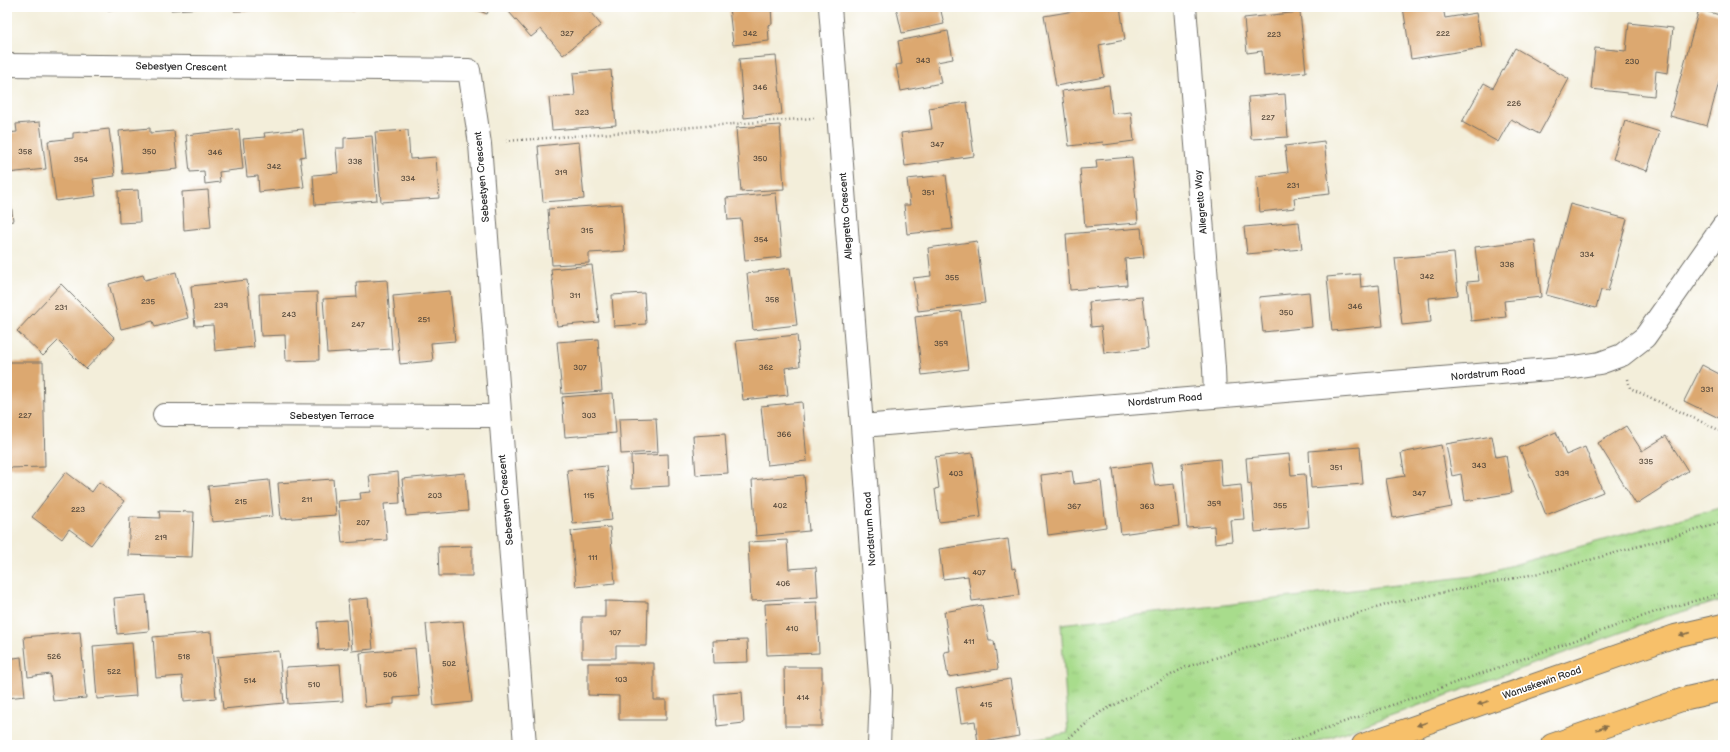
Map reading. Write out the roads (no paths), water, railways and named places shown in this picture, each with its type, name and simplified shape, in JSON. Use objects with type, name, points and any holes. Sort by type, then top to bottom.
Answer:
[{"type":"main road","name":"Wanuskewin Road","points":[[1363,745],[1676,636],[1723,625]]},
{"type":"main road","points":[[1552,745],[1687,698],[1723,690]]},
{"type":"street","name":"Allegretto Crescent","points":[[830,7],[862,426]]},
{"type":"street","name":"Allegretto Way","points":[[1185,7],[1214,368],[1215,397]]},
{"type":"street","name":"Sebestyen Crescent","points":[[7,65],[469,70],[480,144],[525,745]]},
{"type":"street","name":"Nordstrum Road","points":[[879,745],[882,690],[862,426],[1559,368],[1600,363],[1622,354],[1645,337],[1723,226]]},
{"type":"street","name":"Sebestyen Terrace","points":[[164,415],[500,416]]}]
